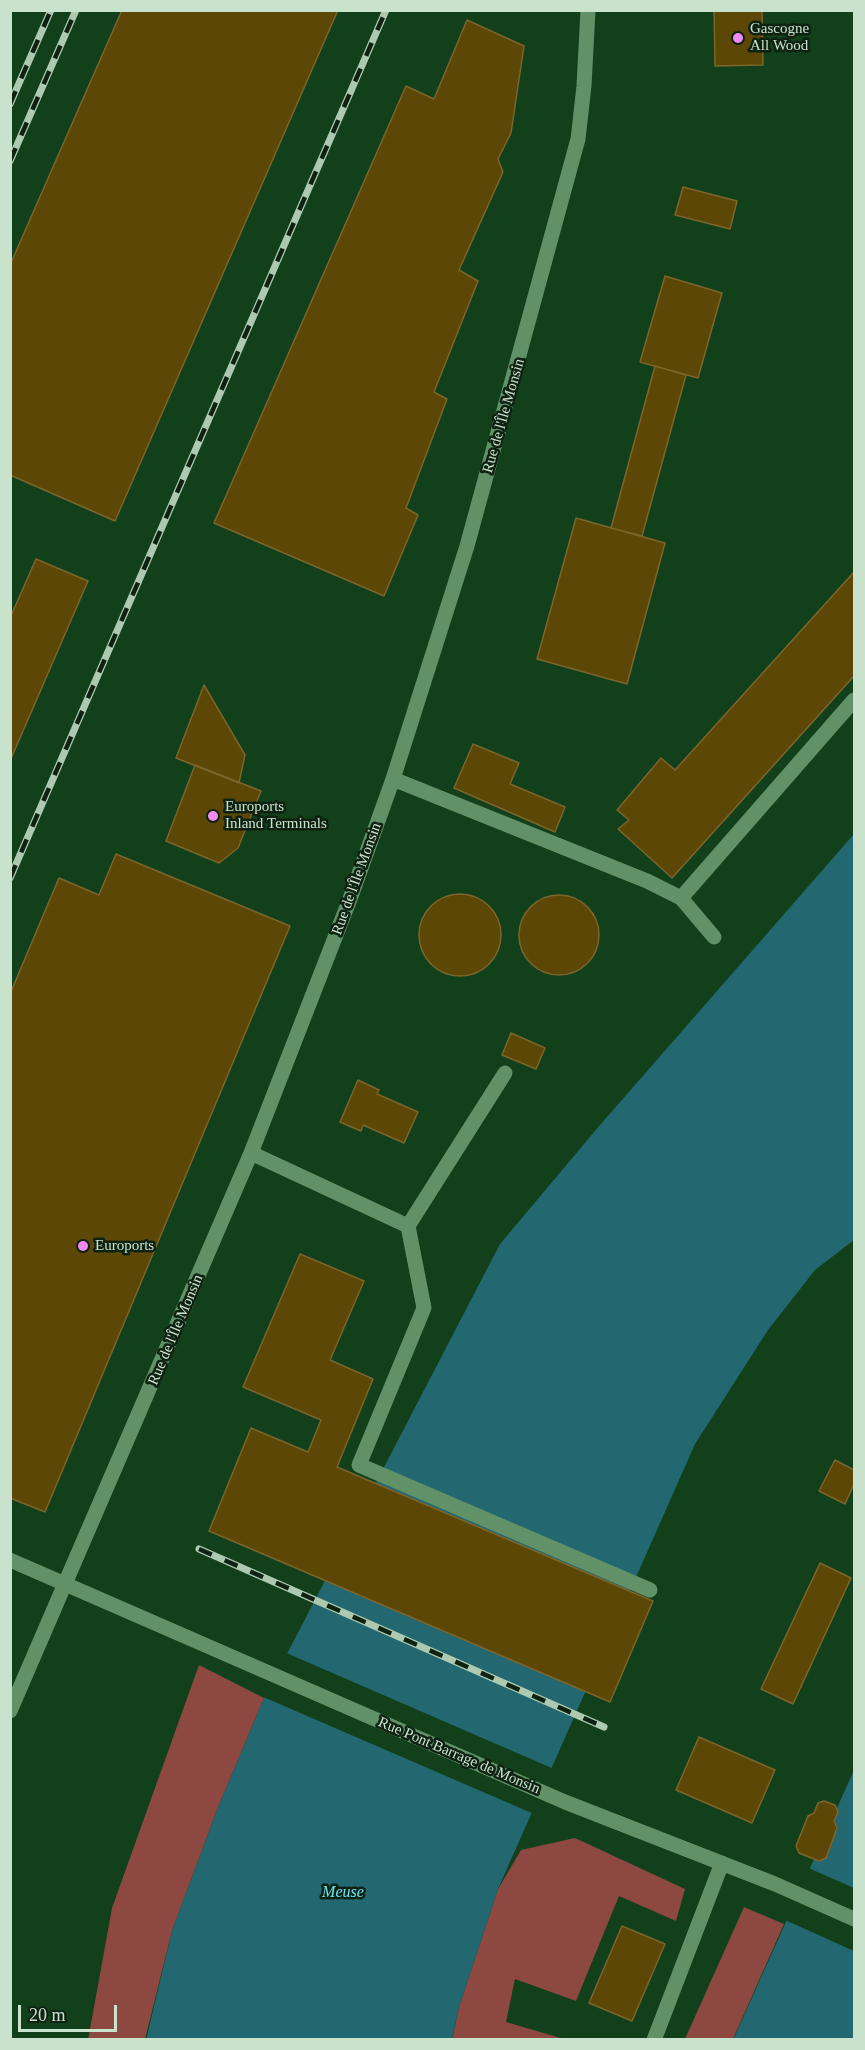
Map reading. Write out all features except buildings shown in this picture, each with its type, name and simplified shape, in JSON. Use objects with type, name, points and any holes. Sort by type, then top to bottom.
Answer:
[{"type":"street","name":"Rue de l'Île Monsin","points":[[10,1711],[67,1584],[250,1154],[335,939],[393,778],[470,535],[578,140],[585,76],[588,10]]},
{"type":"street","points":[[681,898],[855,700]]},
{"type":"street","points":[[393,778],[647,881],[681,898],[714,937]]},
{"type":"street","points":[[505,1073],[408,1226],[424,1308],[358,1465],[650,1590]]},
{"type":"street","points":[[250,1154],[408,1226]]},
{"type":"street","name":"Rue Pont Barrage de Monsin","points":[[10,1560],[565,1803],[775,1884],[855,1919]]},
{"type":"street","points":[[654,2040],[722,1863]]},
{"type":"shaded area","points":[[199,1665],[264,1698],[217,1810],[172,1931],[145,2039],[88,2040],[112,1908]]},
{"type":"shaded area","points":[[575,1838],[685,1889],[676,1921],[619,1896],[576,2001],[515,1979],[506,2022],[564,2039],[452,2040],[459,2007],[498,1889],[521,1850]]},
{"type":"shaded area","points":[[744,1907],[784,1924],[733,2039],[685,2039]]},
{"type":"water","name":"Meuse","points":[[854,834],[854,1240],[815,1270],[768,1330],[695,1444],[498,1889],[459,2007],[452,2039],[146,2040],[172,1931],[217,1810],[264,1698],[500,1244],[600,1125]]},
{"type":"water","points":[[854,1770],[854,2039],[733,2040]]},
{"type":"pier","points":[[284,1652],[554,1769],[534,1814],[261,1696]]},
{"type":"pier","points":[[806,1867],[854,1888],[854,1951],[783,1919]]},
{"type":"railway","points":[[10,104],[51,10]]},
{"type":"railway","points":[[10,161],[76,10]]},
{"type":"railway","points":[[10,878],[386,10]]},
{"type":"railway","points":[[199,1549],[604,1727]]},
{"type":"place","name":"Gascogne All Wood","points":[[738,38]]},
{"type":"place","name":"Euroports Inland Terminals","points":[[213,816]]},
{"type":"place","name":"Euroports","points":[[83,1246]]}]
